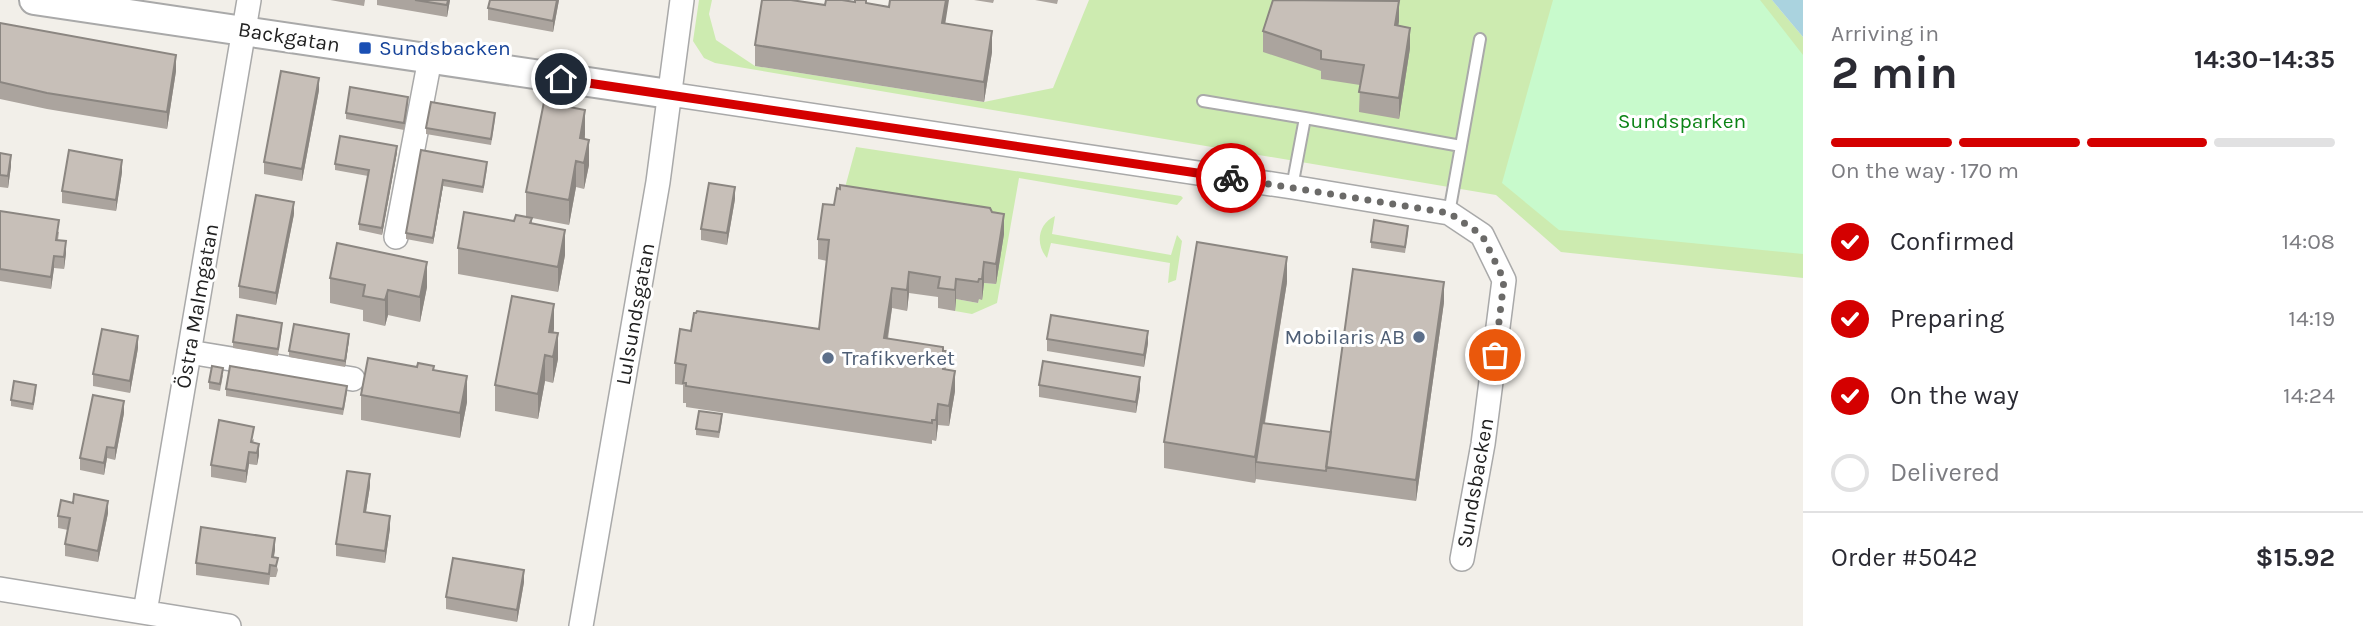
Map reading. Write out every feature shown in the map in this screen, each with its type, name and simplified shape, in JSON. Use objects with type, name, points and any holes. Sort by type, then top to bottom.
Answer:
[{"type":"street","name":"Backgatan","points":[[34,0],[669,94]]},
{"type":"street","name":"Östra Malmgatan","points":[[145,612],[249,0]]},
{"type":"street","name":"Lulsundsgatan","points":[[581,626],[658,183],[682,0]]},
{"type":"street","points":[[397,237],[430,59]]},
{"type":"street","name":"Sundsbacken","points":[[669,94],[1449,213],[1482,235],[1504,280],[1483,444],[1461,559]]},
{"type":"street","points":[[189,352],[353,379]]},
{"type":"street","points":[[0,589],[229,626]]},
{"type":"lane","points":[[1449,213],[1480,39]]},
{"type":"lane","points":[[1203,101],[1461,146]]},
{"type":"lane","points":[[1292,187],[1305,118]]},
{"type":"green space","points":[[699,0],[712,0],[709,14],[716,40],[755,66],[984,102],[1053,88],[1089,0],[1772,0],[1803,37],[1803,278],[1561,252],[1496,195],[715,63],[704,58],[693,41]]},
{"type":"green space","name":"Sundsparken","points":[[1553,0],[1760,0],[1803,55],[1803,254],[1559,230],[1502,183]]},
{"type":"green space","points":[[856,147],[1183,198],[1177,205],[1019,178],[997,303],[972,314],[955,311],[956,299],[978,303],[979,299],[982,299],[984,283],[996,284],[840,206]]},
{"type":"green space","points":[[1055,216],[1052,234],[1171,255],[1177,235],[1182,241],[1176,280],[1168,283],[1170,263],[1051,243],[1047,258],[1041,247],[1040,235],[1045,224]]},
{"type":"water","points":[[1772,0],[1803,0],[1803,37]]},
{"type":"building","points":[[415,0],[448,0],[447,5]]},
{"type":"building","points":[[490,0],[557,0],[553,21],[488,8]]},
{"type":"building","points":[[762,0],[791,0],[825,5],[826,0],[866,0],[866,3],[889,7],[890,0],[946,0],[942,23],[992,31],[984,82],[755,45]]},
{"type":"building","points":[[1273,0],[1399,1],[1395,25],[1410,28],[1399,98],[1359,92],[1364,65],[1321,59],[1321,51],[1263,31]]},
{"type":"building","points":[[0,23],[176,55],[167,112],[47,93],[0,82]]},
{"type":"building","points":[[281,71],[319,78],[302,169],[264,162]]},
{"type":"building","points":[[350,87],[408,97],[404,123],[346,113]]},
{"type":"building","points":[[431,102],[495,113],[491,139],[426,128]]},
{"type":"building","points":[[544,102],[585,110],[580,138],[589,140],[584,163],[576,161],[569,200],[526,192]]},
{"type":"building","points":[[340,136],[397,146],[382,228],[359,224],[369,170],[335,164]]},
{"type":"building","points":[[69,150],[122,160],[116,200],[62,191]]},
{"type":"building","points":[[421,150],[487,162],[483,187],[443,180],[433,238],[406,233]]},
{"type":"building","points":[[0,153],[11,155],[8,176],[0,175]]},
{"type":"building","points":[[709,183],[735,187],[727,233],[701,229]]},
{"type":"building","points":[[840,185],[990,208],[992,212],[1004,214],[996,264],[984,262],[982,279],[978,282],[956,279],[955,290],[938,288],[940,277],[909,272],[907,290],[892,288],[884,338],[943,347],[943,351],[946,351],[943,369],[955,371],[949,406],[938,404],[936,420],[932,420],[932,423],[686,386],[686,383],[683,383],[686,365],[675,363],[680,329],[691,331],[694,313],[697,311],[819,329],[829,240],[818,239],[823,204],[834,205]]},
{"type":"building","points":[[256,195],[294,202],[276,293],[239,286]]},
{"type":"building","points":[[0,211],[59,220],[56,240],[66,241],[64,257],[54,256],[51,277],[0,269]]},
{"type":"building","points":[[464,212],[514,221],[516,215],[532,218],[530,223],[565,230],[558,267],[458,248]]},
{"type":"building","points":[[1374,220],[1408,226],[1405,247],[1371,242]]},
{"type":"building","points":[[1197,242],[1287,257],[1255,457],[1164,442]]},
{"type":"building","points":[[337,243],[427,262],[420,297],[388,290],[385,300],[363,296],[365,285],[330,278]]},
{"type":"building","points":[[1353,269],[1444,282],[1416,480],[1326,467]]},
{"type":"building","points":[[512,296],[554,304],[549,332],[558,333],[553,357],[545,355],[538,394],[495,385]]},
{"type":"building","points":[[237,315],[282,323],[278,349],[233,342]]},
{"type":"building","points":[[1051,315],[1148,331],[1144,355],[1047,339]]},
{"type":"building","points":[[294,324],[349,334],[345,361],[289,351]]},
{"type":"building","points":[[102,329],[138,336],[130,381],[93,374]]},
{"type":"building","points":[[368,358],[417,367],[418,363],[434,366],[433,370],[467,376],[460,413],[361,395]]},
{"type":"building","points":[[1043,361],[1140,377],[1136,402],[1039,385]]},
{"type":"building","points":[[212,366],[223,368],[220,384],[209,382]]},
{"type":"building","points":[[230,366],[347,386],[343,409],[226,389]]},
{"type":"building","points":[[14,381],[36,385],[33,404],[11,400]]},
{"type":"building","points":[[93,395],[124,401],[115,448],[107,447],[104,463],[80,458]]},
{"type":"building","points":[[699,411],[722,414],[719,432],[696,429]]},
{"type":"building","points":[[219,420],[254,427],[251,442],[259,444],[257,453],[249,452],[246,471],[211,465]]},
{"type":"building","points":[[1262,423],[1331,432],[1326,471],[1256,462]]},
{"type":"building","points":[[347,471],[370,474],[364,512],[390,516],[385,551],[336,544]]},
{"type":"building","points":[[74,494],[108,501],[98,551],[65,544],[70,518],[58,516],[61,500],[73,503]]},
{"type":"building","points":[[201,527],[275,538],[272,557],[278,558],[276,566],[270,565],[269,574],[196,563]]},
{"type":"building","points":[[453,558],[524,570],[517,610],[446,597]]},
{"type":"way so far","points":[[1231,178],[1449,213],[1482,235],[1504,280],[1495,355]]},
{"type":"place","name":"Sundsbacken","points":[[365,48]]},
{"type":"place","name":"Mobilaris AB","points":[[1419,337]]},
{"type":"place","name":"Trafikverket","points":[[828,358]]},
{"type":"route","points":[[561,79],[1231,178]]}]
